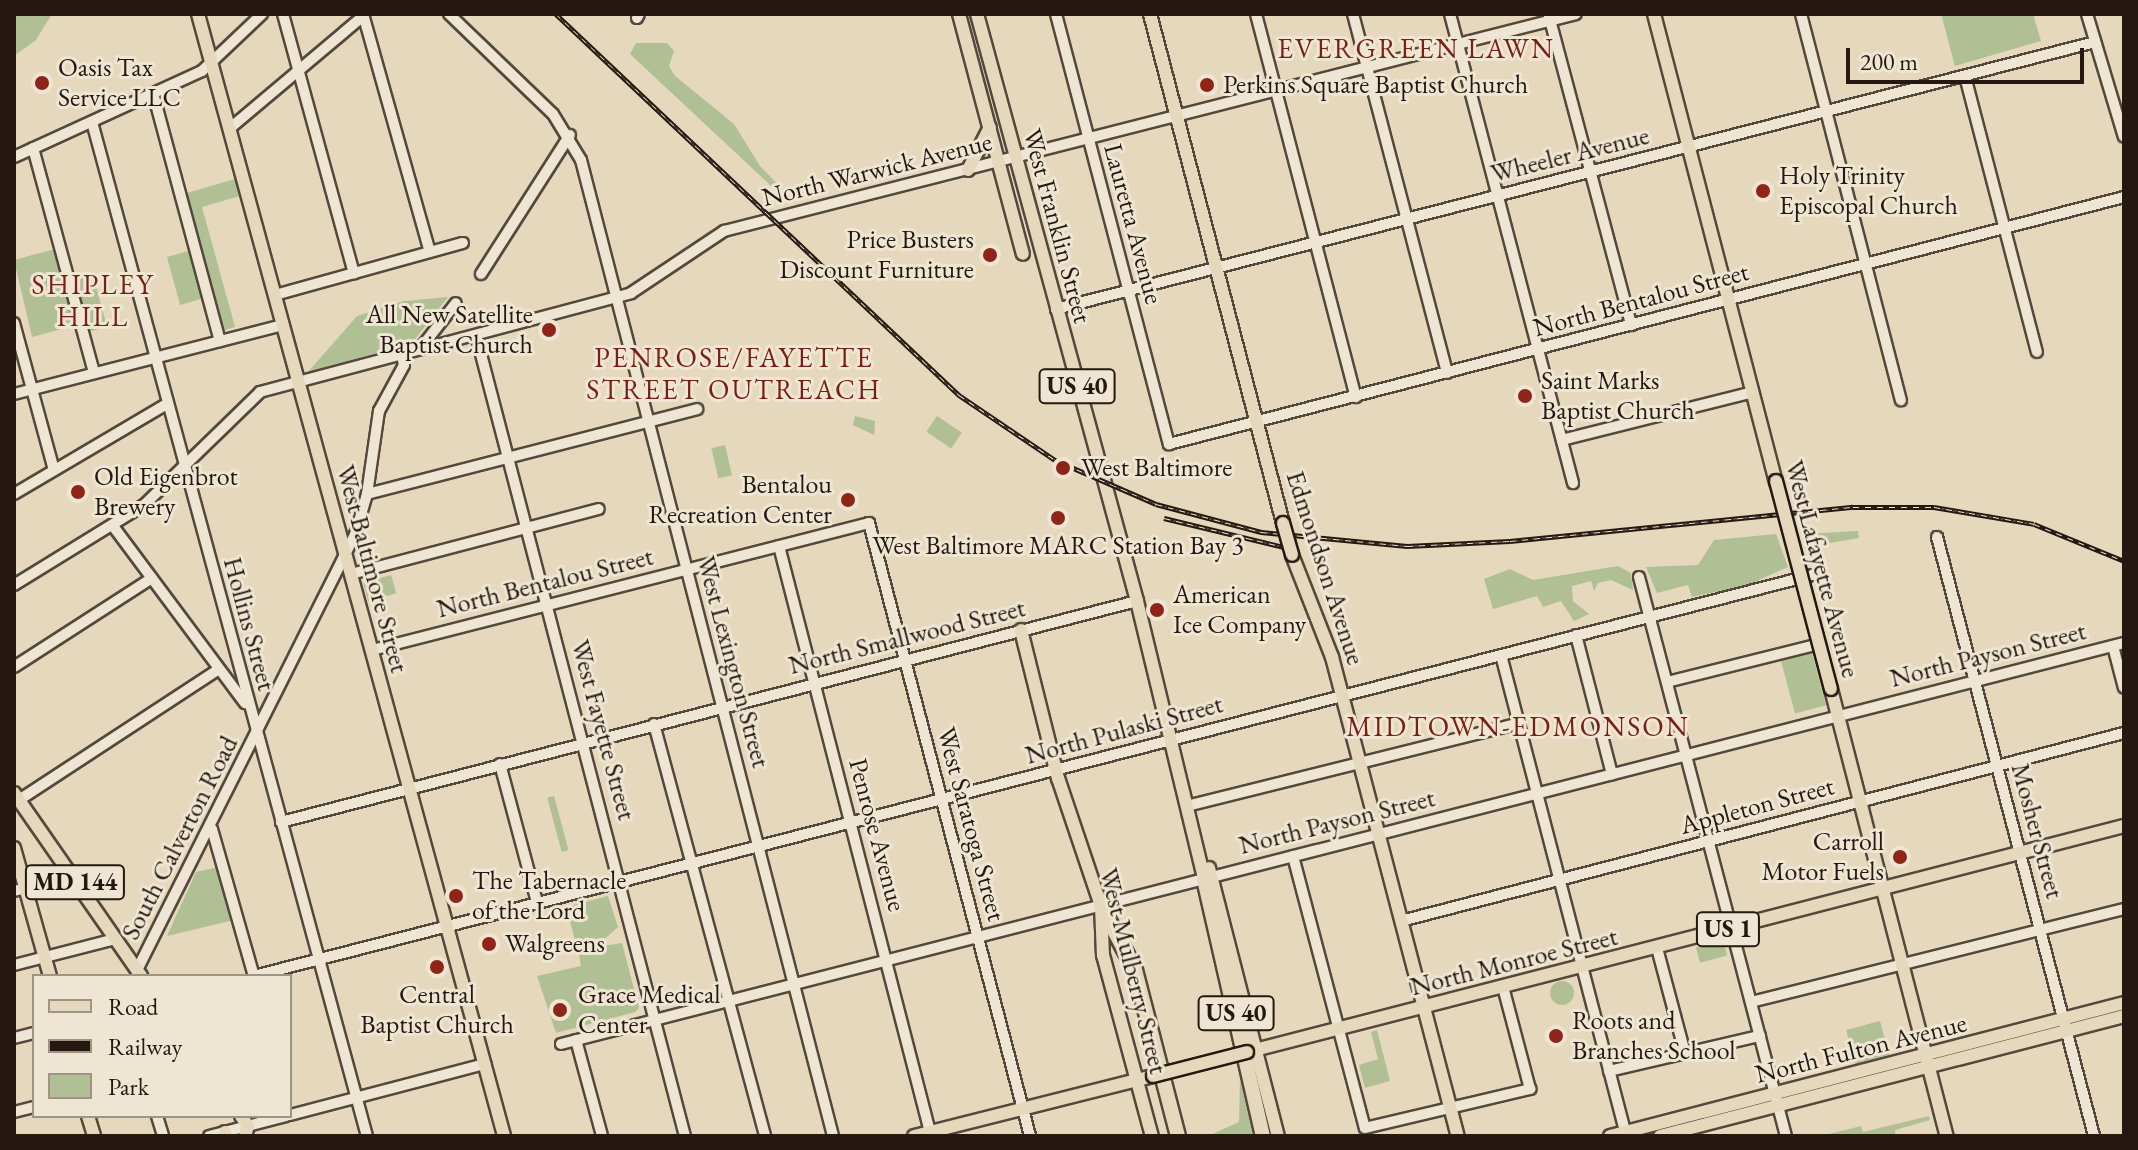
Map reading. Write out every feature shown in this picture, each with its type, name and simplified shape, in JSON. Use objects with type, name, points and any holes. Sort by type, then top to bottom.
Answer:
[{"type":"highway","points":[[1208,878],[1210,930],[1256,1136]]},
{"type":"highway","name":"US 40","points":[[1208,878],[1263,1136]]},
{"type":"highway","points":[[1101,906],[1135,970],[1178,1136]]},
{"type":"main road","name":"West Baltimore Street","points":[[198,14],[504,1136]]},
{"type":"main road","name":"West Franklin Street","points":[[959,14],[1023,254]]},
{"type":"main road","name":"West Franklin Street","points":[[977,14],[1137,601],[1190,820],[1278,1136]]},
{"type":"main road","name":"Edmondson Avenue","points":[[1150,14],[1283,523],[1292,555],[1326,637],[1458,1136]]},
{"type":"main road","name":"West Lafayette Avenue","points":[[1654,14],[1947,1136]]},
{"type":"main road","points":[[968,170],[990,127]]},
{"type":"main road","points":[[999,162],[1037,238]]},
{"type":"main road","name":"West Mulberry Street","points":[[1021,630],[1056,770],[1101,906],[1103,955],[1152,1136]]},
{"type":"main road","name":"MD 144","points":[[17,797],[139,973]]},
{"type":"main road","name":"North Monroe Street","points":[[914,1136],[1424,1008],[2124,826]]},
{"type":"main road","name":"MD 144","points":[[14,848],[20,890],[49,974]]},
{"type":"main road","name":"North Fulton Avenue","points":[[1610,1136],[1777,1100],[2065,1025],[2124,1003]]},
{"type":"main road","name":"North Fulton Avenue","points":[[2065,1025],[2124,1016]]},
{"type":"main road","name":"North Fulton Avenue","points":[[1660,1136],[1777,1100]]},
{"type":"street","points":[[14,157],[202,71],[262,14]]},
{"type":"street","points":[[283,14],[354,273]]},
{"type":"street","name":"West Lexington Street","points":[[449,14],[570,135],[581,160],[833,1136]]},
{"type":"street","name":"Lauretta Avenue","points":[[1056,14],[1169,444]]},
{"type":"street","points":[[1256,14],[1356,397]]},
{"type":"street","points":[[1353,14],[1447,373]]},
{"type":"street","points":[[1450,14],[1573,483]]},
{"type":"street","name":"North Warwick Avenue","points":[[14,585],[144,505],[250,397],[615,298],[651,284],[724,231],[1458,44],[1550,17],[1576,14]]},
{"type":"street","points":[[1801,14],[1901,400]]},
{"type":"street","points":[[2087,14],[2124,137]]},
{"type":"street","points":[[229,129],[363,15],[430,252]]},
{"type":"street","points":[[1550,17],[1631,325]]},
{"type":"street","name":"Wheeler Avenue","points":[[1056,309],[2095,42]]},
{"type":"street","points":[[1965,76],[2037,352]]},
{"type":"street","points":[[153,93],[220,341]]},
{"type":"street","name":"Hollins Street","points":[[92,122],[256,736],[367,1136]]},
{"type":"street","points":[[481,274],[570,135]]},
{"type":"street","points":[[33,148],[94,373]]},
{"type":"street","name":"North Bentalou Street","points":[[1169,444],[2124,197]]},
{"type":"street","points":[[275,295],[463,243]]},
{"type":"street","points":[[420,350],[456,303]]},
{"type":"street","points":[[14,323],[54,470]]},
{"type":"street","points":[[14,394],[283,325]]},
{"type":"street","name":"West Fayette Street","points":[[476,335],[685,1136]]},
{"type":"street","name":"South Calverton Road","points":[[139,973],[346,554],[367,494],[379,411],[404,365],[402,355]]},
{"type":"street","points":[[1562,440],[1753,392]]},
{"type":"street","points":[[14,494],[167,404]]},
{"type":"street","points":[[367,494],[697,409]]},
{"type":"street","points":[[351,574],[599,509]]},
{"type":"street","name":"North Bentalou Street","points":[[372,650],[869,523]]},
{"type":"street","name":"West Saratoga Street","points":[[869,523],[1030,1136]]},
{"type":"street","points":[[113,526],[249,708]]},
{"type":"street","name":"Mosher Street","points":[[1937,537],[2094,1136]]},
{"type":"street","name":"Penrose Avenue","points":[[779,546],[931,1134]]},
{"type":"street","name":"North Pulaski Street","points":[[262,974],[1807,576]]},
{"type":"street","name":"West Lafayette Avenue","points":[[1667,682],[1819,644],[1807,576]]},
{"type":"street","points":[[1639,577],[1786,1136]]},
{"type":"street","points":[[14,667],[152,578]]},
{"type":"street","name":"North Smallwood Street","points":[[281,822],[1137,601]]},
{"type":"street","points":[[1576,635],[1612,774]]},
{"type":"street","points":[[2118,644],[2124,688]]},
{"type":"street","name":"North Payson Street","points":[[561,1044],[2118,644]]},
{"type":"street","points":[[1501,655],[1626,1134]]},
{"type":"street","points":[[17,797],[218,670]]},
{"type":"street","points":[[1187,806],[1519,723]]},
{"type":"street","points":[[654,724],[764,1135]]},
{"type":"street","name":"Appleton Street","points":[[1401,921],[2124,733]]},
{"type":"street","points":[[500,764],[537,902]]},
{"type":"street","points":[[212,829],[253,974]]},
{"type":"street","points":[[1293,856],[1365,1128],[1530,1089],[1503,987]]},
{"type":"street","points":[[20,890],[71,877]]},
{"type":"street","points":[[1751,1002],[2124,909]]},
{"type":"street","points":[[14,965],[115,939]]},
{"type":"street","points":[[1657,948],[1685,1053]]},
{"type":"street","points":[[1609,1071],[1760,1036]]},
{"type":"street","points":[[576,1040],[602,1136]]},
{"type":"street","points":[[292,1114],[485,1064]]},
{"type":"street","points":[[209,1136],[279,1118]]},
{"type":"green space","points":[[14,14],[52,14],[36,40],[14,56]]},
{"type":"green space","points":[[1941,14],[2033,14],[2041,41],[1955,66]]},
{"type":"green space","points":[[636,43],[667,43],[674,51],[669,66],[675,76],[734,124],[760,166],[787,194],[783,197],[630,54]]},
{"type":"green space","points":[[235,179],[240,196],[202,207],[235,327],[218,332],[208,297],[180,305],[167,257],[195,249],[180,195]]},
{"type":"green space","points":[[55,249],[63,280],[92,272],[106,323],[100,329],[83,333],[80,324],[32,337],[14,260]]},
{"type":"green space","points":[[448,297],[412,343],[308,372],[357,316],[404,301]]},
{"type":"green space","points":[[855,416],[875,421],[874,435],[853,425]]},
{"type":"green space","points":[[937,416],[962,433],[951,449],[926,432]]},
{"type":"green space","points":[[725,445],[732,475],[718,478],[711,448]]},
{"type":"green space","points":[[1858,531],[1859,538],[1824,544],[1808,560],[1803,534]]},
{"type":"green space","points":[[1776,534],[1788,567],[1748,585],[1692,597],[1688,585],[1657,593],[1646,567],[1698,565],[1714,540]]},
{"type":"green space","points":[[1618,566],[1631,573],[1633,590],[1611,580],[1598,583],[1594,591],[1591,581],[1572,586],[1573,601],[1589,614],[1574,621],[1561,601],[1543,607],[1537,596],[1493,609],[1484,579],[1510,569],[1533,580]]},
{"type":"green space","points":[[391,575],[396,593],[368,601],[363,583]]},
{"type":"green space","points":[[1812,653],[1826,705],[1795,713],[1781,661]]},
{"type":"green space","points":[[554,796],[568,850],[562,852],[547,798]]},
{"type":"green space","points":[[219,867],[234,920],[167,936],[196,872]]},
{"type":"green space","points":[[608,896],[618,927],[606,938],[575,940],[566,907]]},
{"type":"green space","points":[[1723,940],[1727,955],[1700,963],[1696,947]]},
{"type":"green space","points":[[622,943],[639,1008],[635,1012],[556,1033],[537,976],[581,966],[579,955],[584,949]]},
{"type":"green space","points":[[1562,981],[1570,985],[1574,993],[1570,1001],[1562,1005],[1554,1001],[1550,993],[1554,985]]},
{"type":"green space","points":[[1880,1021],[1889,1055],[1855,1064],[1846,1030]]},
{"type":"green space","points":[[1377,1030],[1390,1081],[1365,1088],[1359,1065],[1378,1059],[1371,1032]]},
{"type":"green space","points":[[1240,1079],[1253,1136],[1208,1136],[1239,1122]]},
{"type":"green space","points":[[1929,1116],[1930,1120],[1895,1130],[1896,1136],[1821,1136],[1861,1126],[1863,1132]]},
{"type":"railway","points":[[556,14],[959,395],[1055,460],[1156,504],[1261,532],[1407,546],[1510,541],[1853,507],[1934,507],[2034,524],[2124,561]]},
{"type":"railway","points":[[1164,518],[1288,548]]},
{"type":"place","name":"Oasis Tax Service LLC","points":[[42,83]]},
{"type":"place","name":"Perkins Square Baptist Church","points":[[1207,85]]},
{"type":"place","name":"Holy Trinity Episcopal Church","points":[[1763,191]]},
{"type":"place","name":"Price Busters Discount Furniture","points":[[990,255]]},
{"type":"place","name":"All New Satellite Baptist Church","points":[[549,330]]},
{"type":"place","name":"Saint Marks Baptist Church","points":[[1525,396]]},
{"type":"place","name":"West Baltimore","points":[[1063,468]]},
{"type":"place","name":"Old Eigenbrot Brewery","points":[[78,492]]},
{"type":"place","name":"Bentalou Recreation Center","points":[[848,500]]},
{"type":"place","name":"West Baltimore MARC Station Bay 3","points":[[1058,518]]},
{"type":"place","name":"American Ice Company","points":[[1157,610]]},
{"type":"place","name":"Carroll Motor Fuels","points":[[1900,857]]},
{"type":"place","name":"The Tabernacle of the Lord","points":[[456,896]]},
{"type":"place","name":"Walgreens","points":[[489,944]]},
{"type":"place","name":"Central Baptist Church","points":[[437,967]]},
{"type":"place","name":"Grace Medical Center","points":[[560,1010]]},
{"type":"place","name":"Roots and Branches School","points":[[1556,1036]]},
{"type":"district","name":"EVERGREEN LAWN","points":[[1416,48]]},
{"type":"district","name":"SHIPLEY HILL","points":[[93,300]]},
{"type":"district","name":"PENROSE/FAYETTE STREET OUTREACH","points":[[734,373]]},
{"type":"district","name":"MIDTOWN-EDMONSON","points":[[1518,726]]}]
